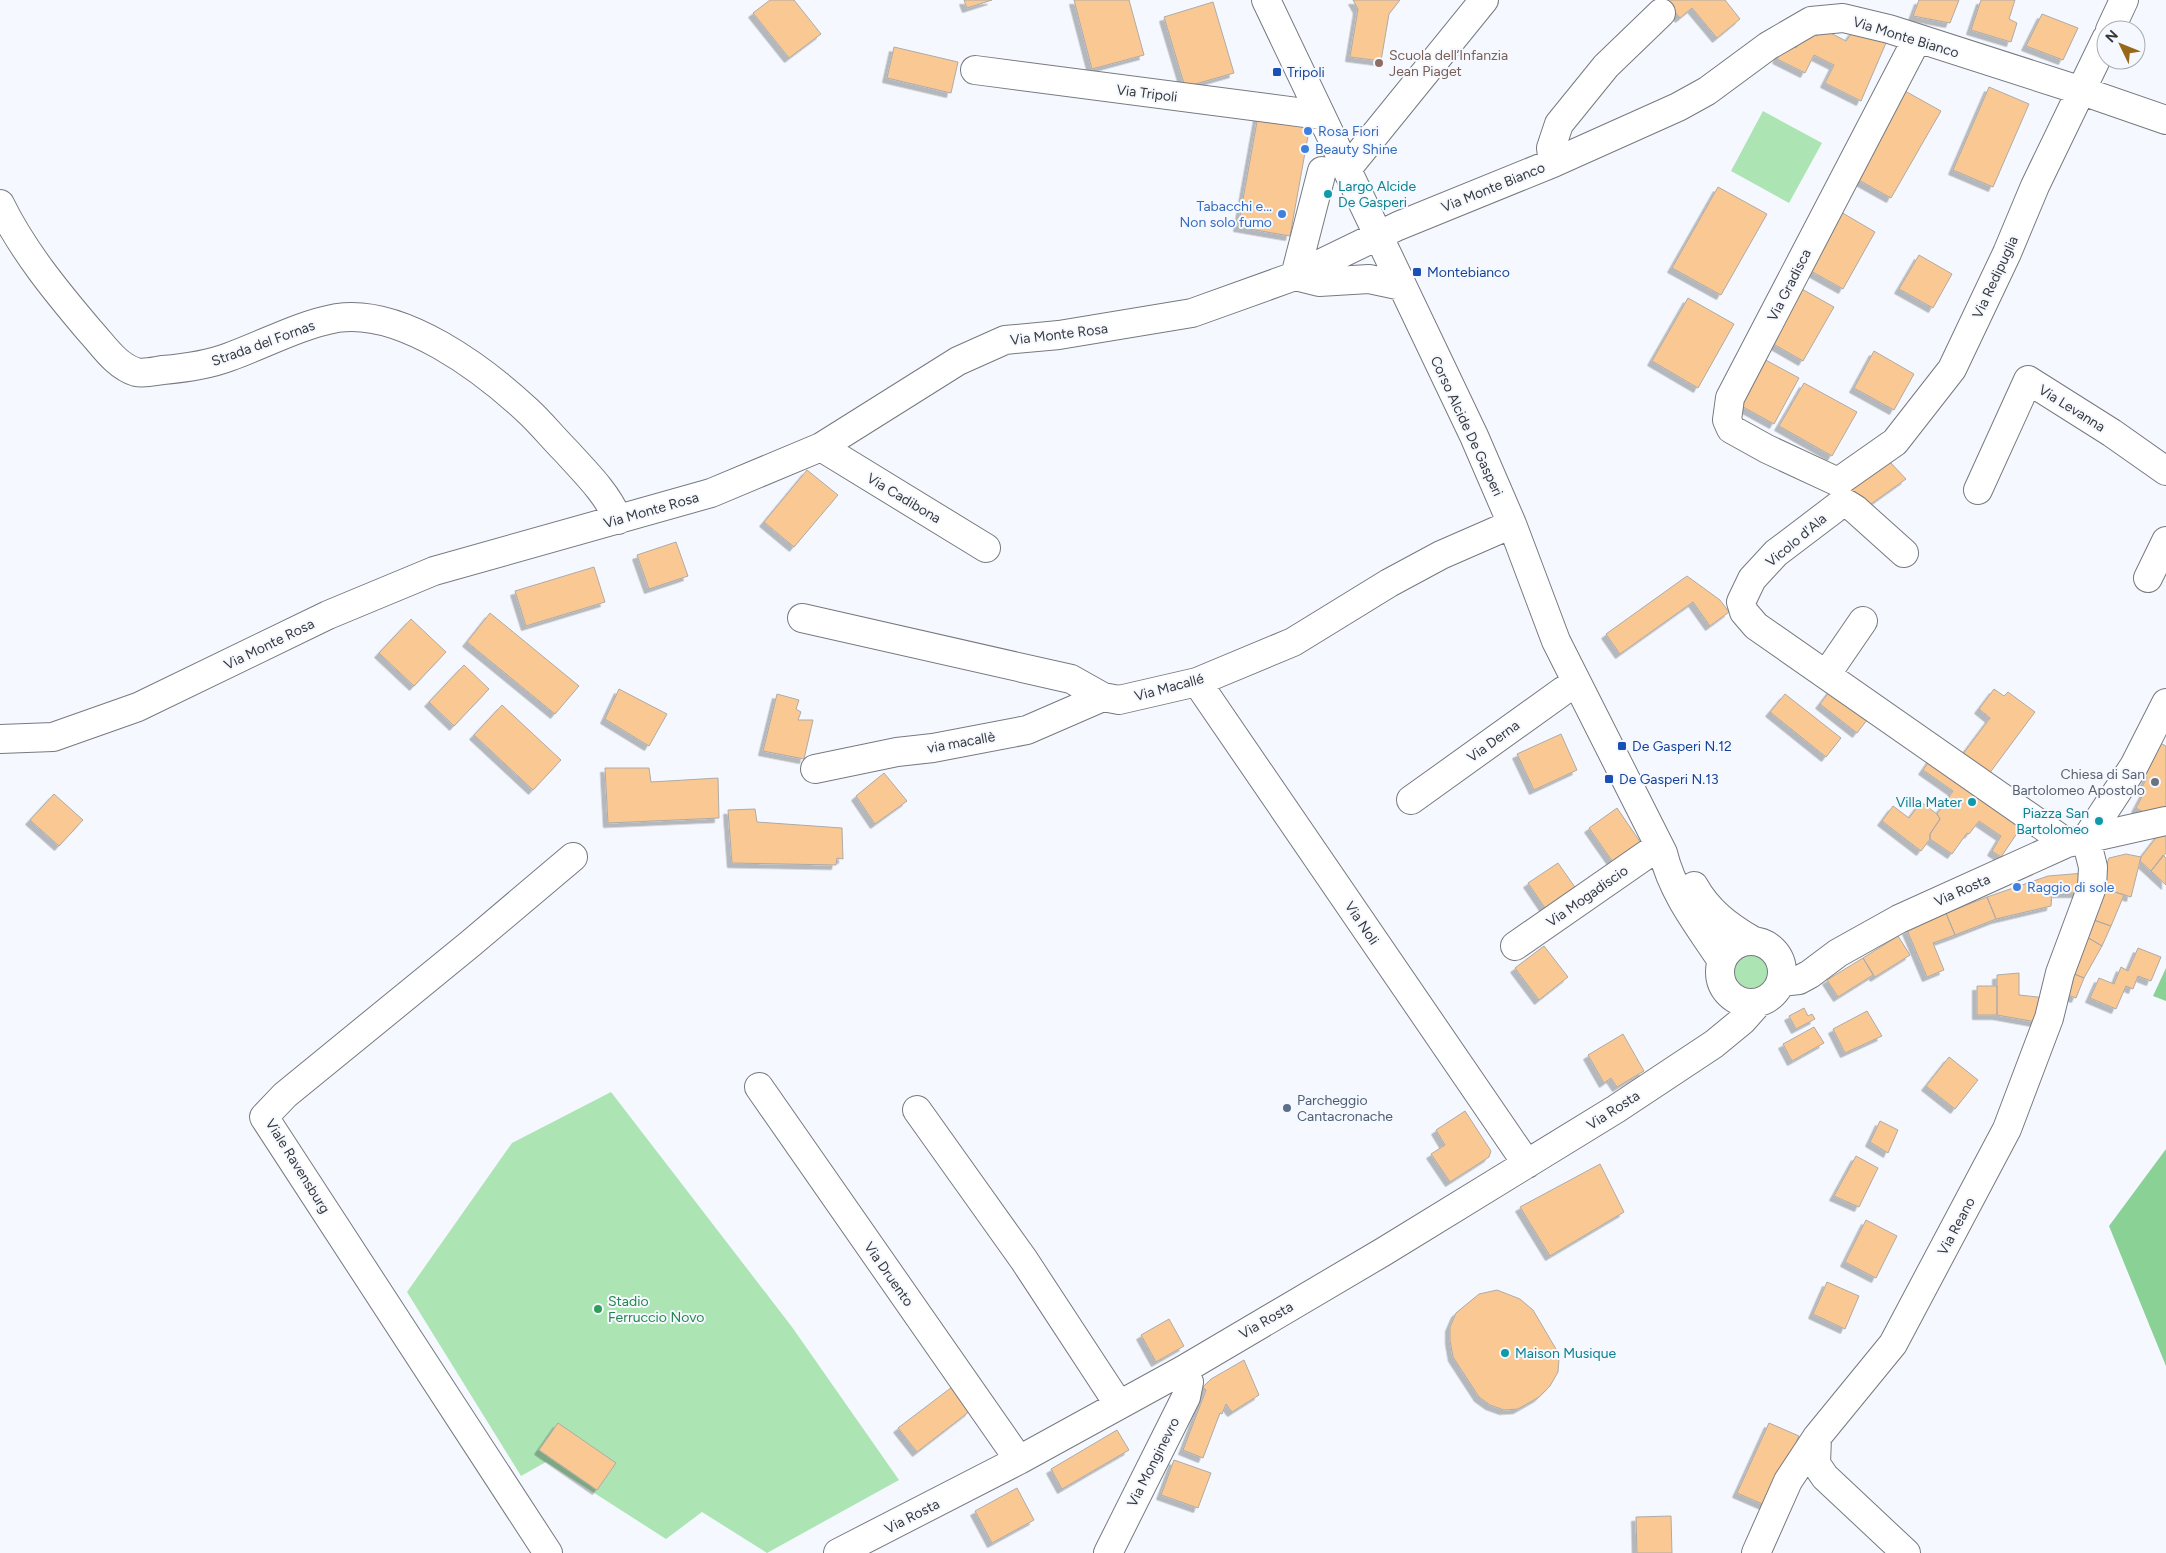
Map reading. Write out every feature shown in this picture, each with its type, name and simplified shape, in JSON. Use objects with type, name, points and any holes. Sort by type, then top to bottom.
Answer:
[{"type":"street","name":"Corso Alcide De Gasperi","points":[[1266,0],[1320,115],[1334,170],[1378,236],[1474,436],[1512,524],[1556,641],[1576,684],[1661,850],[1676,891],[1722,961]]},
{"type":"street","points":[[1295,276],[1334,170],[1484,0]]},
{"type":"street","points":[[2115,20],[2124,0]]},
{"type":"street","name":"Via Monte Bianco","points":[[1553,163],[1552,148],[1559,124],[1606,66],[1661,13]]},
{"type":"street","name":"Via Monte Bianco","points":[[1378,236],[1398,226],[1553,163],[1678,107],[1707,91],[1768,46],[1811,21],[1843,18],[1889,29],[2166,120]]},
{"type":"street","name":"Via Gradisca","points":[[1838,482],[1767,449],[1732,429],[1727,420],[1730,398],[1917,39]]},
{"type":"street","name":"Via Redipuglia","points":[[1838,482],[1895,442],[1952,369],[2007,253],[2034,186],[2096,61]]},
{"type":"street","name":"Via Tripoli","points":[[975,70],[1320,115]]},
{"type":"street","name":"Strada del Fornas","points":[[0,204],[48,281],[110,354],[126,369],[139,373],[194,367],[218,360],[310,324],[338,318],[363,316],[392,322],[422,335],[475,367],[529,411],[591,478],[612,506],[618,520]]},
{"type":"street","points":[[1295,276],[1378,236]]},
{"type":"street","points":[[1295,276],[1319,282],[1369,279],[1402,286]]},
{"type":"street","name":"Via Monte Rosa","points":[[0,739],[53,737],[138,707],[328,615],[434,571],[711,493],[822,448],[958,361],[1005,340],[1069,334],[1192,313],[1295,276]]},
{"type":"street","name":"Via Levanna","points":[[1978,490],[2028,380],[2112,433],[2166,471]]},
{"type":"street","name":"Via Cadibona","points":[[822,448],[986,548]]},
{"type":"street","name":"Vicolo d'Ala","points":[[1904,553],[1855,509],[1847,504],[1838,506],[1776,553],[1752,579],[1741,602],[1744,612],[1756,626],[2031,818],[2077,841]]},
{"type":"street","name":"Via Macallé","points":[[1102,698],[1119,700],[1197,682],[1293,642],[1389,583],[1441,555],[1512,524]]},
{"type":"street","points":[[2148,578],[2166,542]]},
{"type":"street","points":[[802,618],[1071,679],[1102,698]]},
{"type":"street","points":[[1826,674],[1863,621]]},
{"type":"street","name":"Via Noli","points":[[1197,682],[1527,1164]]},
{"type":"street","name":"Via Derna","points":[[1411,800],[1563,691],[1576,684]]},
{"type":"street","name":"via macallè","points":[[815,770],[896,752],[933,748],[1027,730],[1102,698]]},
{"type":"street","points":[[2077,841],[2113,798],[2134,766],[2166,704]]},
{"type":"street","points":[[2077,841],[2166,822]]},
{"type":"street","name":"Via Rosta","points":[[1781,982],[1799,980],[1838,954],[1891,923],[2077,841]]},
{"type":"street","name":"Via Reano","points":[[1756,1553],[1788,1481],[1817,1437],[1893,1344],[2007,1129],[2049,1018],[2060,973],[2092,887],[2093,867],[2077,841]]},
{"type":"street","name":"Corso Alcide De Gasperi","points":[[1661,850],[1685,872],[1702,901],[1716,915],[1752,940]]},
{"type":"street","name":"Via Mogadiscio","points":[[1515,946],[1661,850]]},
{"type":"street","name":"Viale Ravensburg","points":[[548,1553],[264,1117],[285,1094],[573,857]]},
{"type":"street","points":[[1752,940],[1766,944],[1777,954],[1782,963],[1781,982],[1776,992],[1768,999],[1758,1003],[1747,1003],[1737,1000],[1728,993],[1720,978],[1722,961],[1734,946],[1752,940]]},
{"type":"street","name":"Via Rosta","points":[[1681,1064],[1706,1035],[1721,1010],[1728,993]]},
{"type":"street","name":"Via Rosta","points":[[838,1553],[1019,1460],[1182,1370],[1527,1164],[1616,1109],[1681,1064],[1714,1044],[1742,1021],[1758,1003]]},
{"type":"street","name":"Via Druento","points":[[759,1087],[1019,1460]]},
{"type":"street","points":[[917,1110],[1024,1260],[1119,1405]]},
{"type":"street","name":"Via Monginevro","points":[[1108,1553],[1186,1397],[1189,1382],[1182,1370]]},
{"type":"street","points":[[1817,1437],[1816,1464],[1825,1477],[1906,1553]]},
{"type":"green space","points":[[1763,111],[1822,143],[1789,203],[1731,171]]},
{"type":"green space","points":[[1751,954],[1758,955],[1763,959],[1767,964],[1767,978],[1763,983],[1758,987],[1751,988],[1744,987],[1739,983],[1735,978],[1734,971],[1735,964],[1739,959],[1744,955]]},
{"type":"green space","points":[[2166,968],[2166,1001],[2153,996]]},
{"type":"green space","name":"Stadio Ferruccio Novo","points":[[611,1092],[792,1327],[899,1480],[767,1553],[702,1512],[666,1539],[546,1462],[521,1476],[407,1292],[512,1143]]},
{"type":"green space","points":[[2166,1149],[2166,1366],[2109,1226]]},
{"type":"building","points":[[770,0],[794,0],[821,34],[789,58],[753,13]]},
{"type":"building","points":[[964,0],[992,0],[967,8]]},
{"type":"building","points":[[1074,0],[1129,0],[1144,55],[1092,69]]},
{"type":"building","points":[[1353,0],[1400,0],[1389,14],[1381,61],[1350,57],[1358,9]]},
{"type":"building","points":[[1665,0],[1725,0],[1740,19],[1717,38],[1692,8],[1680,18]]},
{"type":"building","points":[[1919,0],[1959,0],[1950,23],[1913,16]]},
{"type":"building","points":[[1981,0],[2015,0],[2009,19],[2017,23],[2011,42],[1971,30]]},
{"type":"building","points":[[1213,2],[1234,73],[1185,87],[1164,17]]},
{"type":"building","points":[[2042,14],[2078,28],[2063,60],[2026,46]]},
{"type":"building","points":[[1821,28],[1846,41],[1853,31],[1886,43],[1861,101],[1825,83],[1834,65],[1814,55],[1805,73],[1777,59],[1786,42],[1796,48],[1806,30],[1817,36]]},
{"type":"building","points":[[894,47],[958,62],[951,93],[887,78]]},
{"type":"building","points":[[1989,87],[2029,104],[1993,187],[1953,170]]},
{"type":"building","points":[[1905,91],[1941,111],[1891,198],[1855,178]]},
{"type":"building","points":[[1258,116],[1310,125],[1290,236],[1238,227]]},
{"type":"building","points":[[1718,187],[1767,214],[1721,295],[1672,268]]},
{"type":"building","points":[[1841,212],[1875,232],[1843,289],[1809,270]]},
{"type":"building","points":[[1919,255],[1952,274],[1933,308],[1899,289]]},
{"type":"building","points":[[1800,288],[1834,307],[1803,361],[1770,342]]},
{"type":"building","points":[[1688,298],[1734,324],[1698,388],[1652,361]]},
{"type":"building","points":[[1874,351],[1914,374],[1894,410],[1854,388]]},
{"type":"building","points":[[1762,358],[1799,378],[1774,424],[1736,403]]},
{"type":"building","points":[[1804,383],[1857,412],[1832,456],[1779,426]]},
{"type":"building","points":[[1890,462],[1906,479],[1864,509],[1847,493]]},
{"type":"building","points":[[807,470],[838,495],[794,547],[764,522]]},
{"type":"building","points":[[676,542],[688,576],[649,589],[637,555]]},
{"type":"building","points":[[594,567],[605,602],[526,626],[515,591]]},
{"type":"building","points":[[1687,576],[1720,600],[1729,612],[1710,626],[1693,602],[1620,654],[1606,634]]},
{"type":"building","points":[[490,613],[579,686],[555,714],[467,642]]},
{"type":"building","points":[[411,619],[446,652],[414,686],[379,653]]},
{"type":"building","points":[[464,665],[489,689],[454,726],[429,702]]},
{"type":"building","points":[[1833,687],[1870,716],[1857,733],[1820,704]]},
{"type":"building","points":[[619,689],[667,714],[649,746],[605,719]]},
{"type":"building","points":[[1994,689],[2004,696],[2008,692],[2035,712],[1986,778],[1960,758],[1990,718],[1979,709]]},
{"type":"building","points":[[777,694],[799,700],[796,709],[801,712],[798,720],[813,720],[804,759],[763,751]]},
{"type":"building","points":[[1785,694],[1841,738],[1826,757],[1770,712]]},
{"type":"building","points":[[502,705],[561,760],[533,790],[474,735]]},
{"type":"building","points":[[1561,734],[1577,770],[1534,790],[1517,754]]},
{"type":"building","name":"Chiesa di San Bartolomeo Apostolo","points":[[2158,742],[2166,746],[2166,817],[2145,813],[2136,808],[2146,789],[2142,787],[2147,777],[2141,774]]},
{"type":"building","name":"Villa Mater","points":[[1932,757],[2026,820],[2001,857],[1992,851],[2001,836],[1979,821],[1969,834],[1967,833],[1952,854],[1930,839],[1930,834],[1940,819],[1937,814],[1953,791],[1923,770]]},
{"type":"building","points":[[605,768],[649,768],[651,782],[718,778],[719,818],[608,823]]},
{"type":"building","points":[[884,773],[907,801],[875,824],[856,796]]},
{"type":"building","points":[[54,794],[83,820],[59,846],[30,820]]},
{"type":"building","points":[[1921,802],[1937,814],[1940,819],[1930,834],[1930,839],[1921,851],[1882,821],[1893,806],[1909,818]]},
{"type":"building","points":[[1617,808],[1645,849],[1617,868],[1589,828]]},
{"type":"building","points":[[755,809],[757,822],[842,828],[843,859],[837,858],[836,865],[732,863],[728,810]]},
{"type":"building","points":[[2166,825],[2166,853],[2151,871],[2140,861],[2141,857]]},
{"type":"building","points":[[2126,854],[2141,857],[2131,897],[2099,887],[2109,858]]},
{"type":"building","points":[[2163,855],[2166,858],[2166,885],[2151,871]]},
{"type":"building","points":[[1558,863],[1579,893],[1549,914],[1528,883]]},
{"type":"building","points":[[2084,873],[2080,893],[2052,893],[2051,906],[1996,919],[1987,897],[2048,876]]},
{"type":"building","points":[[2099,887],[2124,895],[2111,926],[2088,918]]},
{"type":"building","points":[[1987,897],[1996,919],[1955,935],[1946,913]]},
{"type":"building","points":[[1946,913],[1955,935],[1933,943],[1944,970],[1927,977],[1907,930]]},
{"type":"building","points":[[2088,918],[2111,926],[2102,946],[2080,933]]},
{"type":"building","points":[[2080,933],[2102,946],[2084,978],[2067,971]]},
{"type":"building","points":[[1898,936],[1910,955],[1875,977],[1863,958]]},
{"type":"building","points":[[1544,946],[1568,977],[1539,1000],[1515,968]]},
{"type":"building","points":[[2138,948],[2161,957],[2151,981],[2138,976],[2133,989],[2126,986],[2116,1009],[2090,998],[2099,978],[2114,984],[2121,967],[2128,971]]},
{"type":"building","points":[[1863,958],[1873,975],[1838,997],[1827,980]]},
{"type":"building","points":[[2067,971],[2084,978],[2076,998],[2060,992]]},
{"type":"building","points":[[2019,973],[2019,995],[2047,998],[2042,1023],[1997,1015],[1997,975]]},
{"type":"building","points":[[1977,986],[1997,986],[1997,1015],[1977,1015]]},
{"type":"building","points":[[1804,1008],[1808,1016],[1812,1014],[1815,1019],[1796,1029],[1789,1016]]},
{"type":"building","points":[[1867,1011],[1882,1036],[1845,1053],[1833,1029]]},
{"type":"building","points":[[1814,1027],[1824,1043],[1792,1061],[1783,1044]]},
{"type":"building","points":[[1623,1034],[1644,1071],[1617,1087],[1611,1078],[1604,1083],[1588,1055]]},
{"type":"building","points":[[1949,1057],[1978,1080],[1955,1109],[1926,1086]]},
{"type":"building","points":[[1465,1111],[1491,1151],[1489,1157],[1450,1182],[1431,1154],[1445,1145],[1436,1130]]},
{"type":"building","points":[[1880,1121],[1898,1130],[1888,1153],[1870,1142]]},
{"type":"building","points":[[1856,1156],[1878,1168],[1859,1207],[1834,1196]]},
{"type":"building","points":[[1600,1164],[1624,1212],[1550,1256],[1520,1207]]},
{"type":"building","points":[[1866,1220],[1897,1236],[1876,1278],[1845,1262]]},
{"type":"building","points":[[1827,1282],[1859,1296],[1845,1329],[1813,1314]]},
{"type":"building","name":"Maison Musique","points":[[1497,1290],[1520,1299],[1533,1310],[1556,1349],[1559,1359],[1558,1372],[1550,1386],[1539,1397],[1518,1409],[1504,1410],[1490,1405],[1479,1397],[1453,1357],[1450,1340],[1450,1327],[1456,1313],[1479,1294]]},
{"type":"building","points":[[1169,1319],[1184,1346],[1156,1362],[1141,1335]]},
{"type":"building","points":[[1244,1360],[1259,1395],[1232,1412],[1226,1404],[1222,1414],[1220,1413],[1203,1458],[1183,1450],[1206,1390],[1203,1387],[1211,1379]]},
{"type":"building","points":[[952,1387],[970,1411],[917,1452],[898,1428]]},
{"type":"building","points":[[558,1423],[616,1463],[597,1490],[539,1450]]},
{"type":"building","points":[[1769,1423],[1799,1436],[1767,1506],[1737,1493]]},
{"type":"building","points":[[1117,1430],[1129,1450],[1062,1489],[1051,1469]]},
{"type":"building","points":[[1174,1460],[1211,1473],[1198,1508],[1161,1495]]},
{"type":"building","points":[[1017,1488],[1034,1520],[992,1543],[975,1511]]},
{"type":"building","points":[[1671,1516],[1672,1553],[1637,1553],[1636,1517]]},
{"type":"place","name":"Scuola dell’Infanzia Jean Piaget","points":[[1379,63]]},
{"type":"place","name":"Tripoli","points":[[1277,72]]},
{"type":"place","name":"Rosa Fiori","points":[[1308,131]]},
{"type":"place","name":"Beauty Shine","points":[[1305,149]]},
{"type":"place","name":"Largo Alcide De Gasperi","points":[[1328,194]]},
{"type":"place","name":"Tabacchi e... Non solo fumo","points":[[1282,214]]},
{"type":"place","name":"Montebianco","points":[[1417,272]]},
{"type":"place","name":"De Gasperi N.12","points":[[1622,746]]},
{"type":"place","name":"De Gasperi N.13","points":[[1609,779]]},
{"type":"place","name":"Chiesa di San Bartolomeo Apostolo","points":[[2155,782]]},
{"type":"place","name":"Villa Mater","points":[[1972,802]]},
{"type":"place","name":"Piazza San Bartolomeo","points":[[2099,821]]},
{"type":"place","name":"Raggio di sole","points":[[2017,887]]},
{"type":"place","name":"Parcheggio Cantacronache","points":[[1287,1108]]},
{"type":"place","name":"Stadio Ferruccio Novo","points":[[598,1309]]},
{"type":"place","name":"Maison Musique","points":[[1505,1353]]}]
